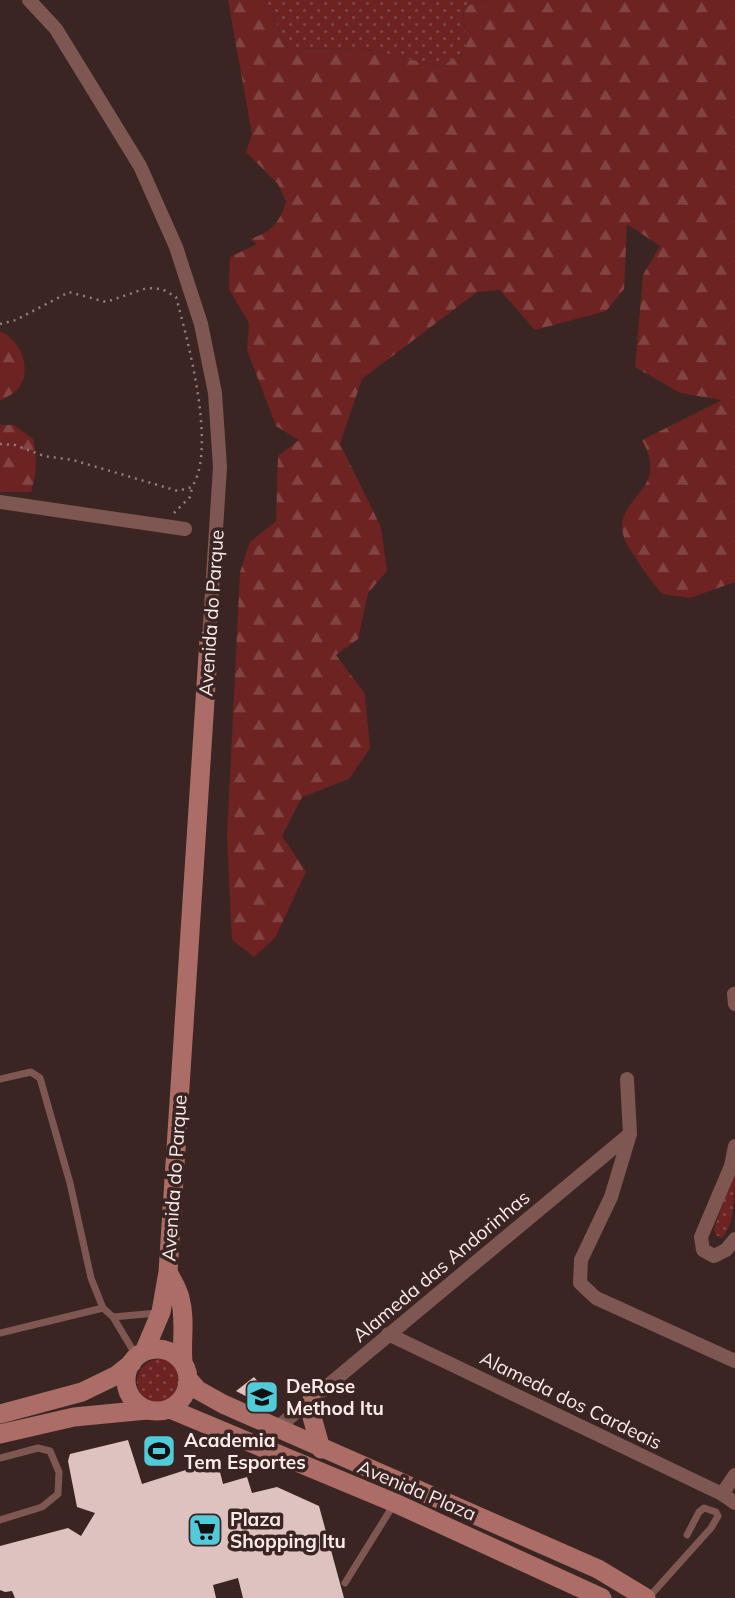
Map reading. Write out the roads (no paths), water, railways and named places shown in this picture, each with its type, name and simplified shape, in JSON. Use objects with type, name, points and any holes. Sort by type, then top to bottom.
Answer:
[{"type":"street","name":"Avenida do Parque","points":[[29,0],[56,29],[140,166],[176,247],[201,324],[215,393],[220,467],[168,1272],[161,1312],[137,1358]]},
{"type":"street","points":[[0,502],[185,529]]},
{"type":"street","points":[[627,1079],[630,1134],[611,1197],[581,1261],[580,1283],[596,1298],[735,1361]]},
{"type":"street","name":"Alameda das Andorinhas","points":[[277,1428],[630,1134]]},
{"type":"street","points":[[731,1245],[714,1256],[703,1250],[701,1237],[732,1166],[735,1146]]},
{"type":"street","name":"Avenida do Parque","points":[[168,1272],[180,1297],[184,1324],[181,1345],[186,1371]]},
{"type":"street","name":"Alameda dos Cardeais","points":[[388,1334],[722,1494],[735,1503]]},
{"type":"street","points":[[0,1414],[82,1392],[117,1375],[137,1358],[154,1349],[175,1354],[186,1371],[186,1392],[180,1402],[170,1409],[86,1415],[0,1434]]},
{"type":"street","points":[[137,1358],[127,1373],[127,1385],[130,1395],[146,1410]]},
{"type":"street","name":"Avenida Plaza","points":[[186,1371],[198,1390],[223,1404],[598,1569],[642,1595]]},
{"type":"street","points":[[312,1399],[312,1417],[321,1449]]},
{"type":"street","name":"Avenida Plaza","points":[[170,1409],[395,1503],[602,1598]]},
{"type":"street","points":[[258,1446],[277,1428]]},
{"type":"street","points":[[722,1494],[735,1475]]},
{"type":"street","points":[[489,1546],[498,1535],[516,1532]]},
{"type":"street","points":[[614,1598],[623,1590],[642,1595]]},
{"type":"lane","points":[[0,1079],[31,1072],[40,1078],[70,1184],[91,1278],[103,1308],[113,1317],[137,1358]]},
{"type":"lane","points":[[0,1333],[103,1308]]},
{"type":"lane","points":[[113,1317],[161,1312]]},
{"type":"lane","points":[[0,1458],[38,1448],[50,1451],[59,1472],[58,1494],[43,1507],[0,1520]]},
{"type":"lane","points":[[345,1583],[395,1503]]},
{"type":"lane","points":[[642,1595],[711,1528],[718,1516],[716,1512],[704,1508],[687,1535]]},
{"type":"place","name":"DeRose Method Itu","points":[[262,1397]]},
{"type":"place","name":"Academia Tem Esportes","points":[[159,1451]]},
{"type":"place","name":"Plaza Shopping Itu","points":[[205,1530]]}]
